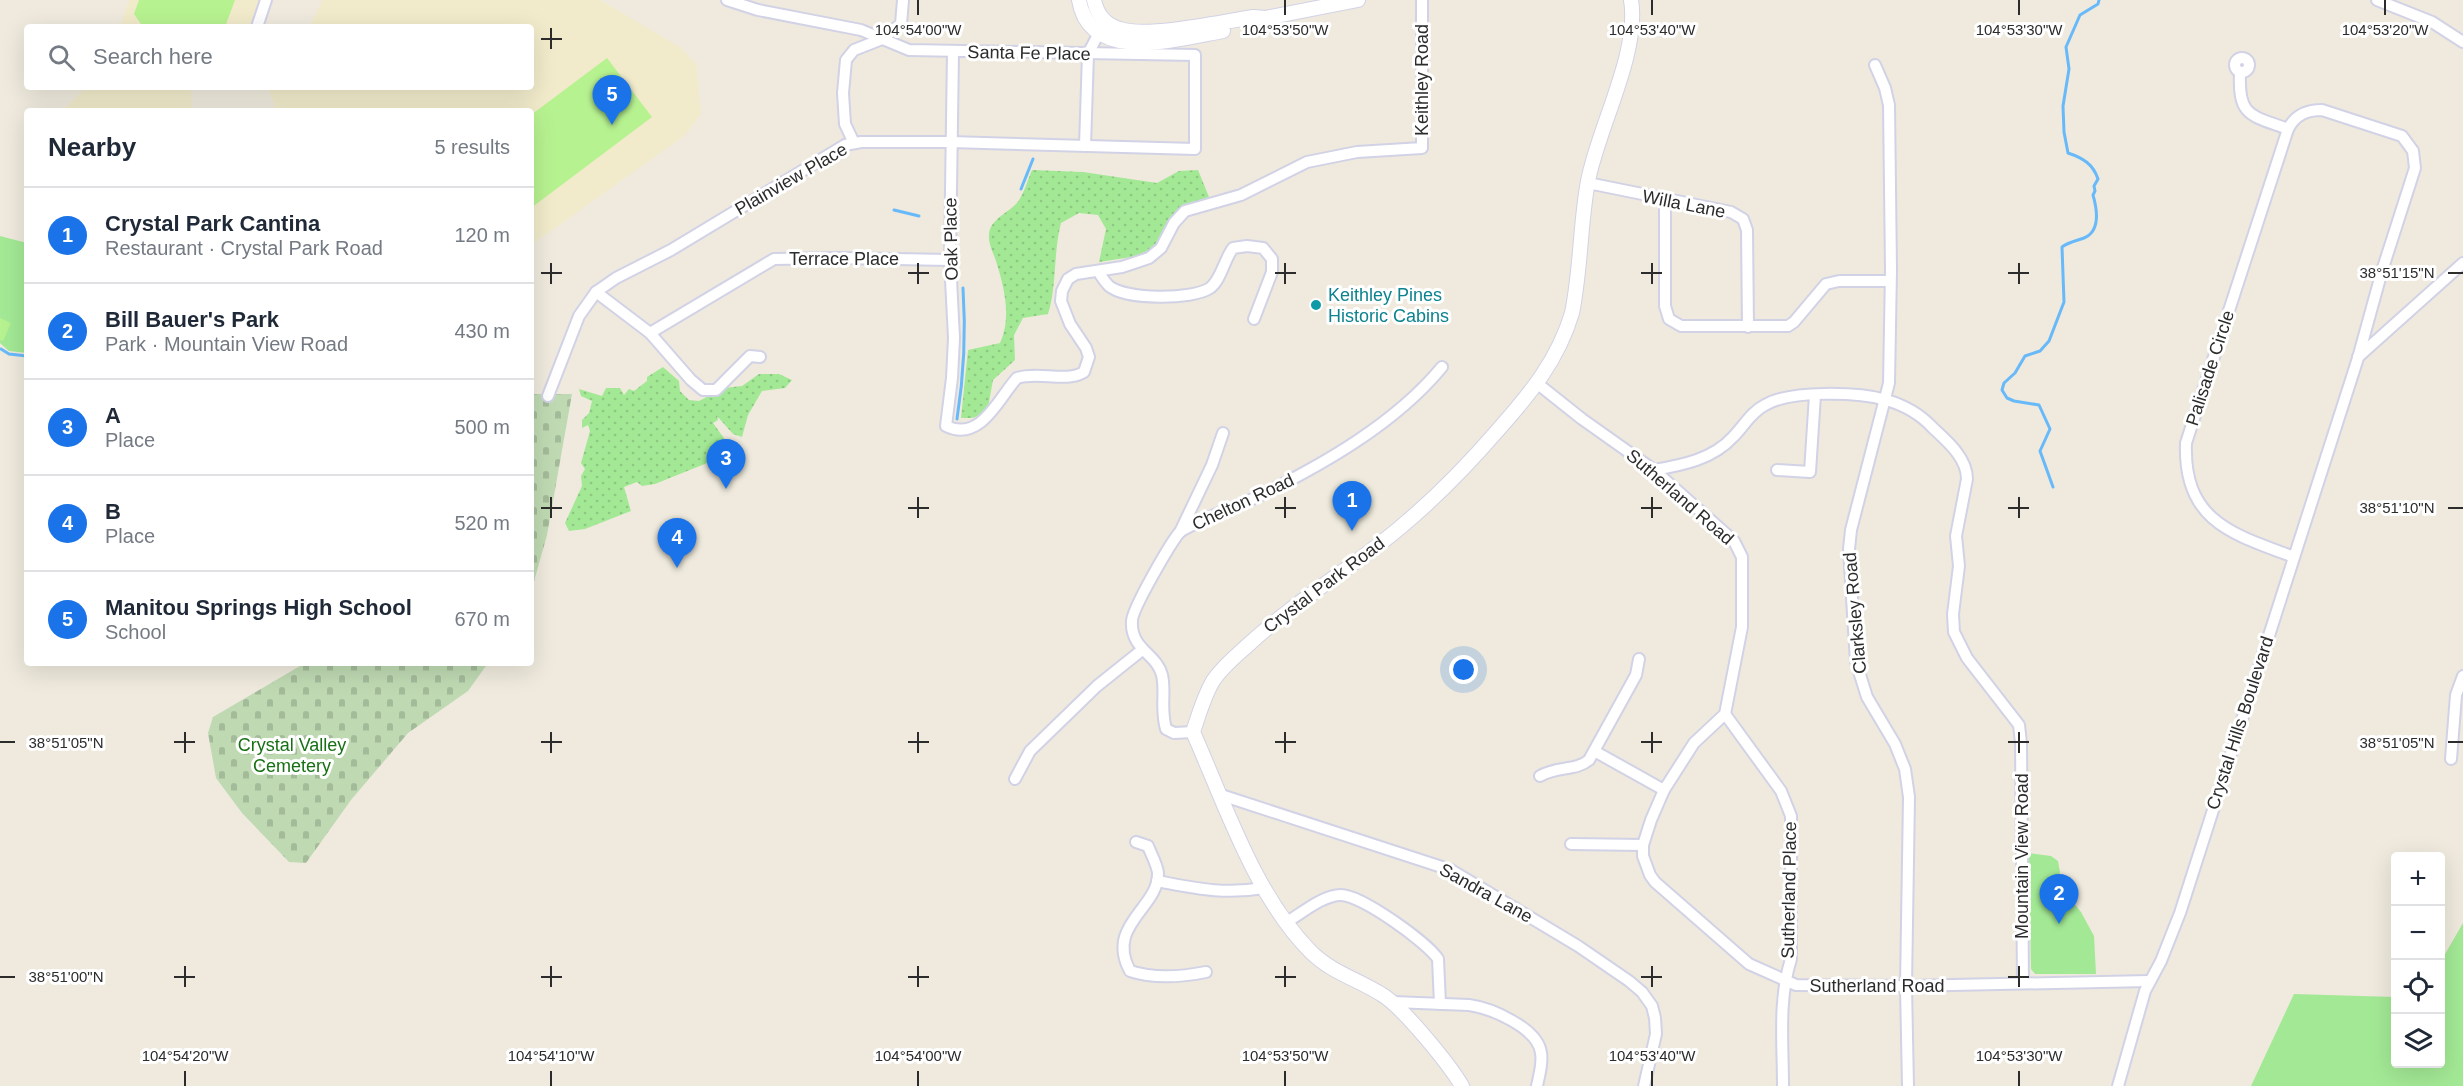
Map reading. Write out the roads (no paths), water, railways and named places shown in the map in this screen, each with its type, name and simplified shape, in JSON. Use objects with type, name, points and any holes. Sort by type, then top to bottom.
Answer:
[{"type":"street","points":[[257,24],[266,0]]},
{"type":"street","name":"Santa Fe Place","points":[[727,0],[758,10],[861,30],[909,50],[1195,55],[1195,149]]},
{"type":"street","points":[[854,143],[845,124],[844,66],[854,50],[882,39],[901,24],[903,0]]},
{"type":"street","points":[[1079,0],[1082,11],[1102,28],[1127,31],[1155,31],[1253,17],[1265,18],[1358,0]]},
{"type":"street","points":[[1085,146],[1088,54],[1102,28],[1094,0]]},
{"type":"street","name":"Keithley Road","points":[[946,426],[952,429],[968,428],[988,417],[1017,378],[1039,374],[1078,376],[1084,372],[1089,357],[1061,301],[1062,291],[1068,279],[1076,274],[1122,267],[1149,258],[1161,248],[1174,223],[1185,211],[1241,195],[1308,162],[1357,152],[1422,148],[1422,0]]},
{"type":"street","name":"Crystal Park Road","points":[[1193,732],[1213,682],[1227,664],[1283,614],[1378,545],[1437,497],[1459,476],[1538,384],[1565,333],[1572,313],[1592,161],[1628,47],[1632,22],[1631,0]]},
{"type":"street","points":[[2377,0],[2432,22],[2463,42]]},
{"type":"street","name":"Oak Place","points":[[946,426],[954,338],[950,260],[953,52]]},
{"type":"street","name":"Clarksley Road","points":[[1875,65],[1886,87],[1889,105],[1889,383],[1887,400],[1851,530],[1849,549],[1856,662],[1867,697],[1895,744],[1909,797],[1906,986],[1908,1086]]},
{"type":"street","points":[[2240,72],[2240,97],[2245,109],[2253,116],[2288,129]]},
{"type":"street","name":"Crystal Hills Boulevard","points":[[2118,1086],[2149,981],[2162,961],[2180,913],[2358,358],[2369,313],[2413,175],[2415,162],[2413,151],[2408,141],[2396,133],[2329,111],[2315,110],[2303,113],[2294,119],[2288,129]]},
{"type":"street","name":"Palisade Circle","points":[[2288,129],[2189,432],[2186,454],[2190,486],[2209,517],[2226,530],[2245,539],[2294,557]]},
{"type":"street","name":"Plainview Place","points":[[548,396],[579,316],[596,292],[616,278],[671,250],[829,153],[854,143],[950,142],[1195,149]]},
{"type":"street","name":"Willa Lane","points":[[1588,183],[1665,201],[1731,212],[1743,219],[1747,230],[1748,327]]},
{"type":"street","points":[[1665,201],[1665,306],[1668,319],[1681,326],[1788,326],[1794,322],[1820,289],[1831,282],[1890,281]]},
{"type":"street","points":[[1098,271],[1110,287],[1127,293],[1159,296],[1194,295],[1211,287],[1220,276],[1225,259],[1233,248],[1247,246],[1263,248],[1272,259],[1272,272],[1254,319]]},
{"type":"street","name":"Terrace Place","points":[[650,333],[774,259],[950,260]]},
{"type":"street","points":[[2358,358],[2463,263]]},
{"type":"street","points":[[596,292],[650,333],[691,380],[703,390],[716,390],[750,356],[760,357]]},
{"type":"street","name":"Chelton Road","points":[[1142,650],[1132,630],[1132,616],[1179,532],[1285,483],[1340,452],[1425,388],[1442,367]]},
{"type":"street","name":"Sutherland Road","points":[[1538,384],[1582,419],[1654,470],[1734,541],[1742,557],[1742,627],[1725,714]]},
{"type":"street","points":[[1777,470],[1810,472],[1815,395]]},
{"type":"street","name":"Mountain View Road","points":[[1654,470],[1689,464],[1718,450],[1736,435],[1756,410],[1773,400],[1815,395],[1858,396],[1887,400],[1924,419],[1960,456],[1967,471],[1956,536],[1959,566],[1953,623],[1957,640],[1967,658],[2019,725],[2023,983]]},
{"type":"street","points":[[1179,532],[1212,465],[1223,433]]},
{"type":"street","points":[[1015,778],[1030,751],[1097,686],[1142,650],[1162,673],[1161,705],[1166,729],[1174,733],[1193,732],[1263,888],[1287,922],[1321,962],[1394,1002],[1436,1050],[1462,1086]]},
{"type":"street","points":[[1540,776],[1552,770],[1585,764],[1596,752],[1636,675],[1639,659]]},
{"type":"street","points":[[2451,759],[2456,695],[2463,676]]},
{"type":"street","points":[[1571,844],[1643,845],[1646,832],[1664,790],[1694,743],[1725,714]]},
{"type":"street","name":"Sutherland Place","points":[[1725,714],[1781,791],[1791,816],[1791,959],[1784,979],[1782,1000],[1783,1086]]},
{"type":"street","points":[[1596,752],[1664,790]]},
{"type":"street","name":"Sandra Lane","points":[[1221,795],[1451,870],[1612,969],[1642,992],[1652,1005],[1656,1034],[1644,1086]]},
{"type":"street","points":[[1136,842],[1148,846],[1158,870],[1157,880],[1127,931],[1124,948],[1125,961],[1130,971],[1144,976],[1190,975],[1206,972]]},
{"type":"street","name":"Sutherland Road","points":[[1643,845],[1646,865],[1655,882],[1749,964],[1796,986],[2149,981]]},
{"type":"street","points":[[1157,880],[1220,892],[1263,888]]},
{"type":"street","points":[[1287,922],[1331,898],[1339,895],[1351,897],[1413,934],[1434,954],[1438,959],[1440,1004]]},
{"type":"street","points":[[1394,1002],[1479,1006],[1501,1015],[1530,1033],[1536,1040],[1542,1053],[1537,1086]]},
{"type":"waterway","points":[[2053,487],[2040,451],[2050,429],[2039,405],[2014,401],[2007,398],[2002,390],[2004,383],[2015,373],[2025,356],[2040,351],[2049,341],[2064,302],[2062,247],[2089,235],[2095,225],[2096,207],[2093,195],[2098,179],[2087,162],[2068,153],[2063,106],[2069,69],[2066,47],[2080,15],[2098,4],[2099,0]]},
{"type":"waterway","points":[[1021,189],[1033,159]]},
{"type":"waterway","points":[[894,210],[919,216]]},
{"type":"waterway","points":[[957,419],[964,354],[963,288]]},
{"type":"waterway","points":[[1,349],[9,354],[24,356]]},
{"type":"place","name":"Manitou Springs High School","points":[[612,125]]},
{"type":"place","name":"Keithley Pines Historic Cabins","points":[[1316,305]]},
{"type":"place","name":"A","points":[[726,489]]},
{"type":"place","name":"Crystal Park Cantina","points":[[1352,531]]},
{"type":"place","name":"B","points":[[677,568]]},
{"type":"place","name":"Bill Bauer's Park","points":[[2059,924]]},
{"type":"park label","name":"Crystal Valley Cemetery","points":[[292,756]]}]
